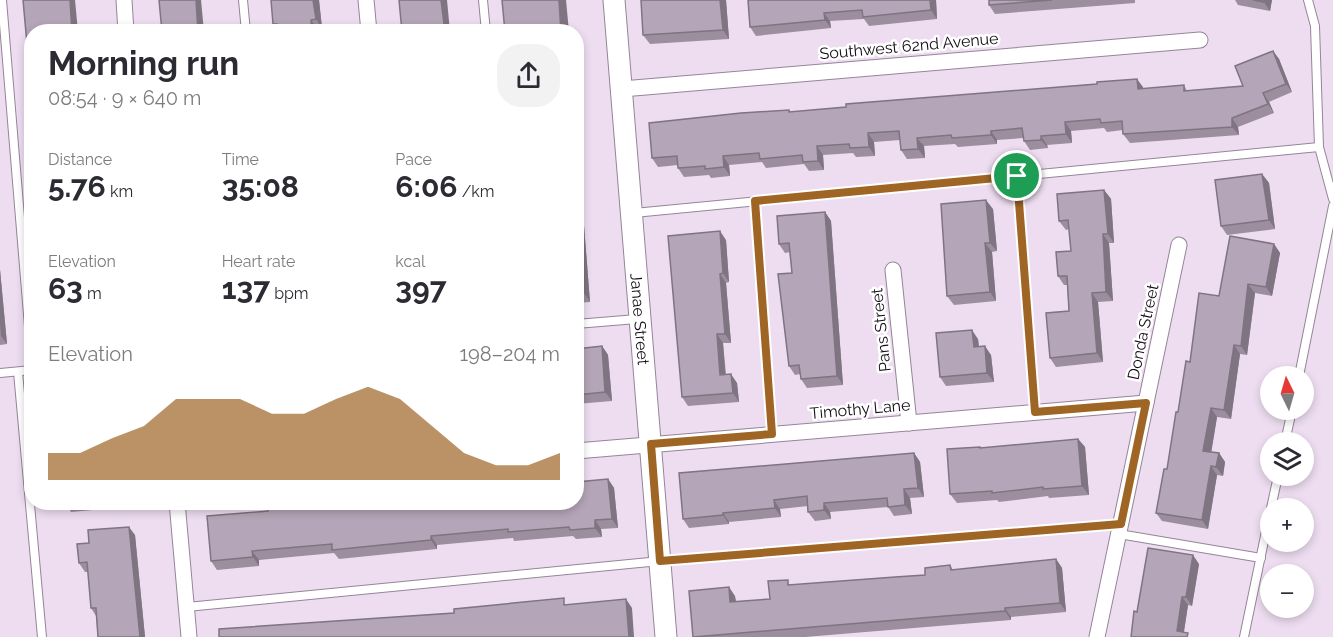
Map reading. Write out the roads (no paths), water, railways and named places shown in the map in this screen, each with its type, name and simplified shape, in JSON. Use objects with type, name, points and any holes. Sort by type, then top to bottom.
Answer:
[{"type":"street","points":[[124,0],[126,24]]},
{"type":"street","points":[[366,0],[368,24]]},
{"type":"street","name":"Janae Street","points":[[614,0],[666,637]]},
{"type":"street","name":"Southwest 62nd Avenue","points":[[622,89],[1200,40]]},
{"type":"street","name":"Donda Street","points":[[1097,637],[1179,245]]},
{"type":"street","name":"Pans Street","points":[[893,270],[909,423]]},
{"type":"street","name":"Timothy Lane","points":[[584,450],[1146,403]]},
{"type":"street","points":[[178,510],[189,637]]},
{"type":"lane","points":[[2,0],[24,266]]},
{"type":"lane","points":[[243,0],[245,24]]},
{"type":"lane","points":[[483,0],[485,24]]},
{"type":"lane","points":[[1308,0],[1315,26],[1319,147],[1333,199]]},
{"type":"lane","points":[[632,213],[1319,147]]},
{"type":"lane","points":[[1017,176],[1035,412]]},
{"type":"lane","points":[[755,201],[772,434]]},
{"type":"lane","points":[[1301,366],[1333,206]]},
{"type":"lane","points":[[584,323],[641,319]]},
{"type":"lane","points":[[0,373],[24,371]]},
{"type":"lane","points":[[18,372],[24,438]]},
{"type":"lane","points":[[30,510],[42,637]]},
{"type":"lane","points":[[187,607],[660,561],[1120,529],[1261,558]]},
{"type":"lane","points":[[1244,637],[1262,552]]}]
